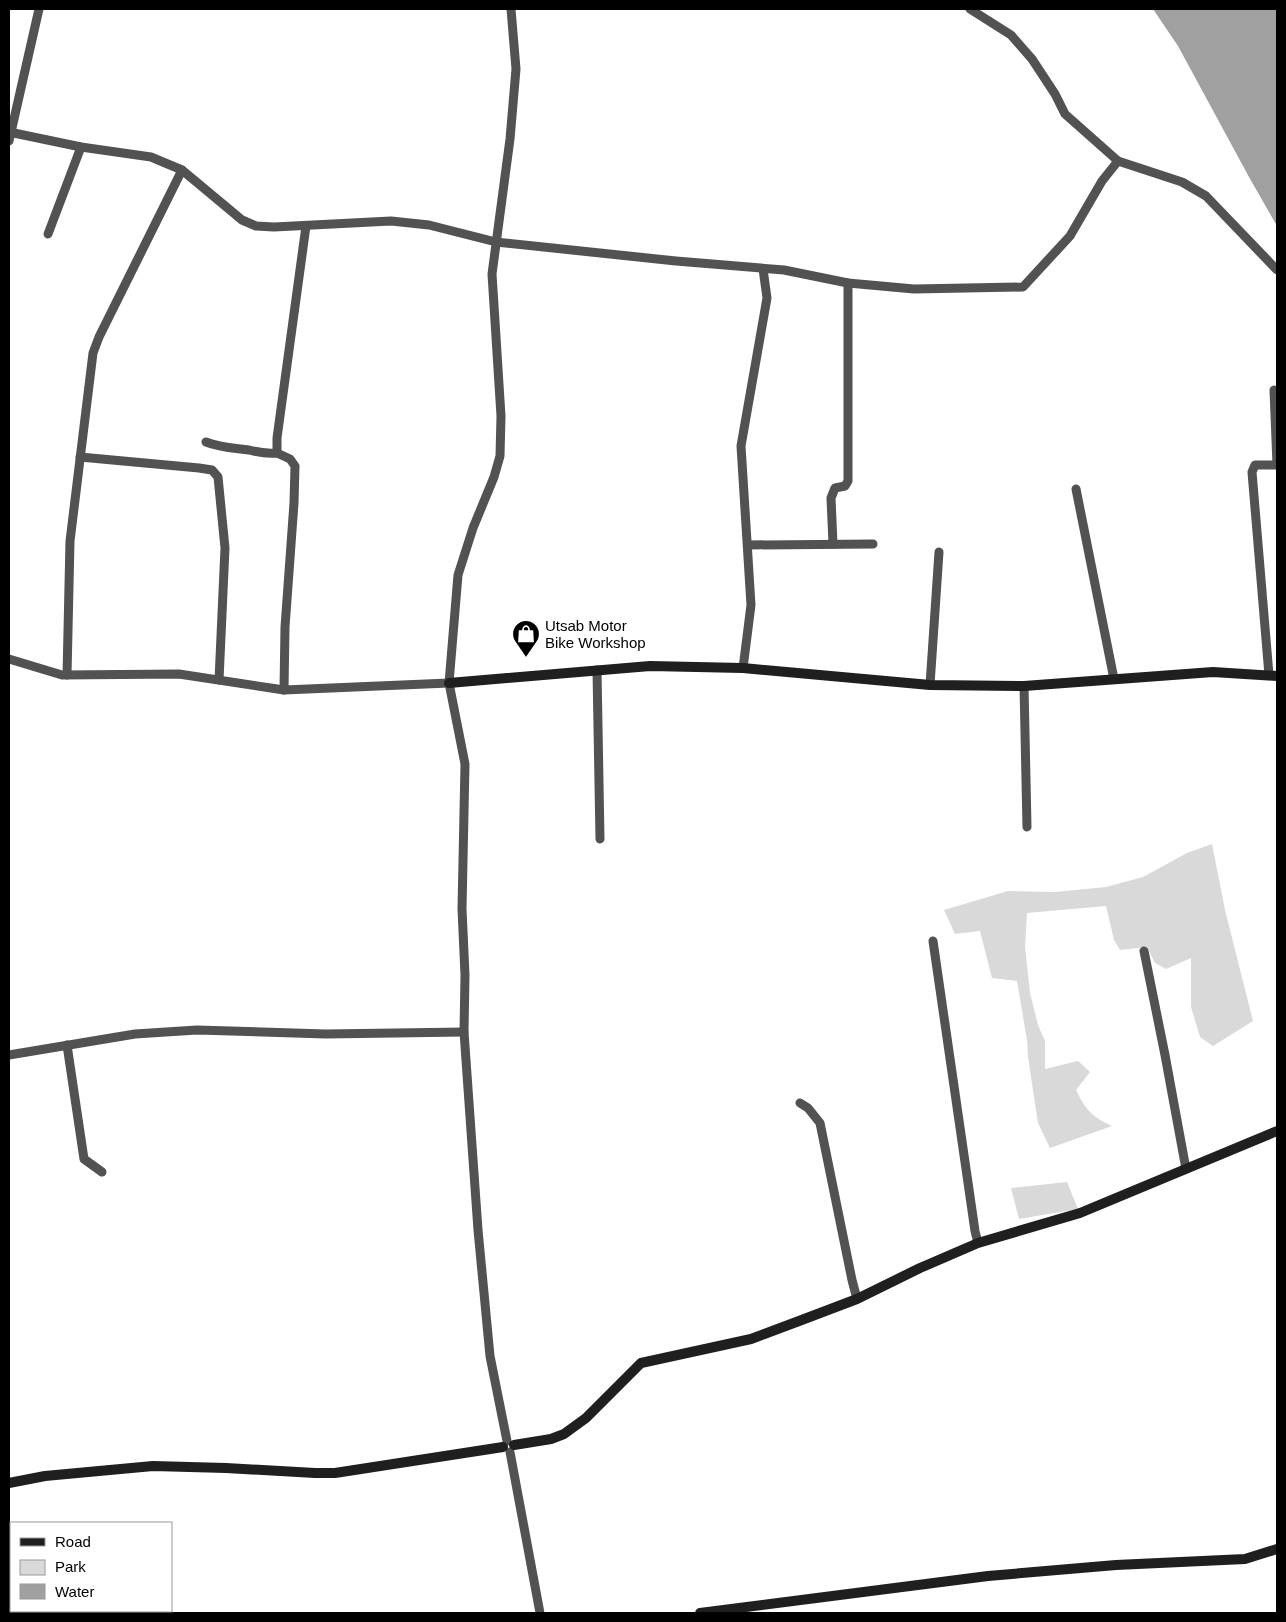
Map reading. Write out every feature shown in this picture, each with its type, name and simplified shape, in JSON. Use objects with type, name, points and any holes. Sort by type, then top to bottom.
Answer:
[{"type":"street","points":[[39,9],[9,135],[152,157],[182,170],[242,220],[256,226],[274,228],[391,221],[429,225],[496,242],[784,270],[848,284],[914,289],[1024,287],[1070,236],[1102,180],[1118,162]]},
{"type":"street","points":[[511,9],[516,69],[510,139],[492,274],[501,416],[500,456],[494,478],[473,528],[458,575],[449,682],[464,764],[462,909],[465,976],[464,1032],[478,1230],[490,1356],[540,1613]]},
{"type":"street","points":[[970,9],[1011,35],[1032,58],[1065,114],[1118,162],[1182,182],[1206,196],[1277,270]]},
{"type":"street","points":[[48,234],[81,146]]},
{"type":"street","points":[[67,675],[70,541],[90,375],[96,345],[182,170]]},
{"type":"street","points":[[277,453],[277,438],[306,226]]},
{"type":"street","points":[[743,668],[751,605],[741,446],[767,298],[763,269]]},
{"type":"street","points":[[833,544],[831,498],[835,488],[845,486],[848,481],[848,284]]},
{"type":"street","points":[[9,659],[62,675],[180,674],[284,690],[449,682],[650,666],[743,668],[930,685],[1024,686],[1213,672],[1273,676],[1252,472],[1255,465],[1277,465],[1274,390]]},
{"type":"street","points":[[206,442],[216,446],[248,450],[262,454],[277,453],[290,459],[295,466],[285,627],[284,690]]},
{"type":"street","points":[[80,457],[199,468],[212,470],[218,477],[226,548],[219,680]]},
{"type":"street","points":[[1076,489],[1114,679]]},
{"type":"street","points":[[748,545],[873,544]]},
{"type":"street","points":[[930,685],[939,552]]},
{"type":"street","points":[[597,670],[600,839]]},
{"type":"street","points":[[1024,686],[1027,827]]},
{"type":"street","points":[[933,941],[978,1242]]},
{"type":"street","points":[[1144,951],[1186,1169]]},
{"type":"street","points":[[9,1055],[135,1034],[197,1030],[326,1034],[464,1032]]},
{"type":"street","points":[[67,1045],[84,1159],[102,1172]]},
{"type":"street","points":[[800,1103],[808,1108],[820,1123],[857,1299]]},
{"type":"street","points":[[9,1484],[45,1476],[153,1466],[336,1473],[551,1439],[564,1434],[586,1418],[641,1363],[751,1339],[857,1299],[978,1242],[1080,1213],[1277,1131]]},
{"type":"street","points":[[700,1613],[988,1576],[1116,1565],[1245,1559],[1277,1549]]},
{"type":"green space","points":[[1212,844],[1225,910],[1253,1021],[1213,1046],[1200,1037],[1191,1007],[1191,958],[1166,969],[1155,963],[1147,947],[1120,950],[1114,940],[1106,906],[1027,913],[1025,947],[1030,993],[1038,1025],[1045,1041],[1045,1069],[1078,1061],[1090,1072],[1076,1090],[1086,1108],[1099,1119],[1112,1126],[1050,1148],[1038,1123],[1017,981],[992,978],[980,931],[955,934],[944,910],[1008,891],[1055,892],[1106,887],[1143,877],[1187,853]]},
{"type":"green space","points":[[1067,1182],[1078,1209],[1019,1219],[1011,1188]]},
{"type":"water","points":[[1153,9],[1277,9],[1277,226],[1178,46]]},
{"type":"place","name":"Utsab Motor Bike Workshop","points":[[526,658]]}]
